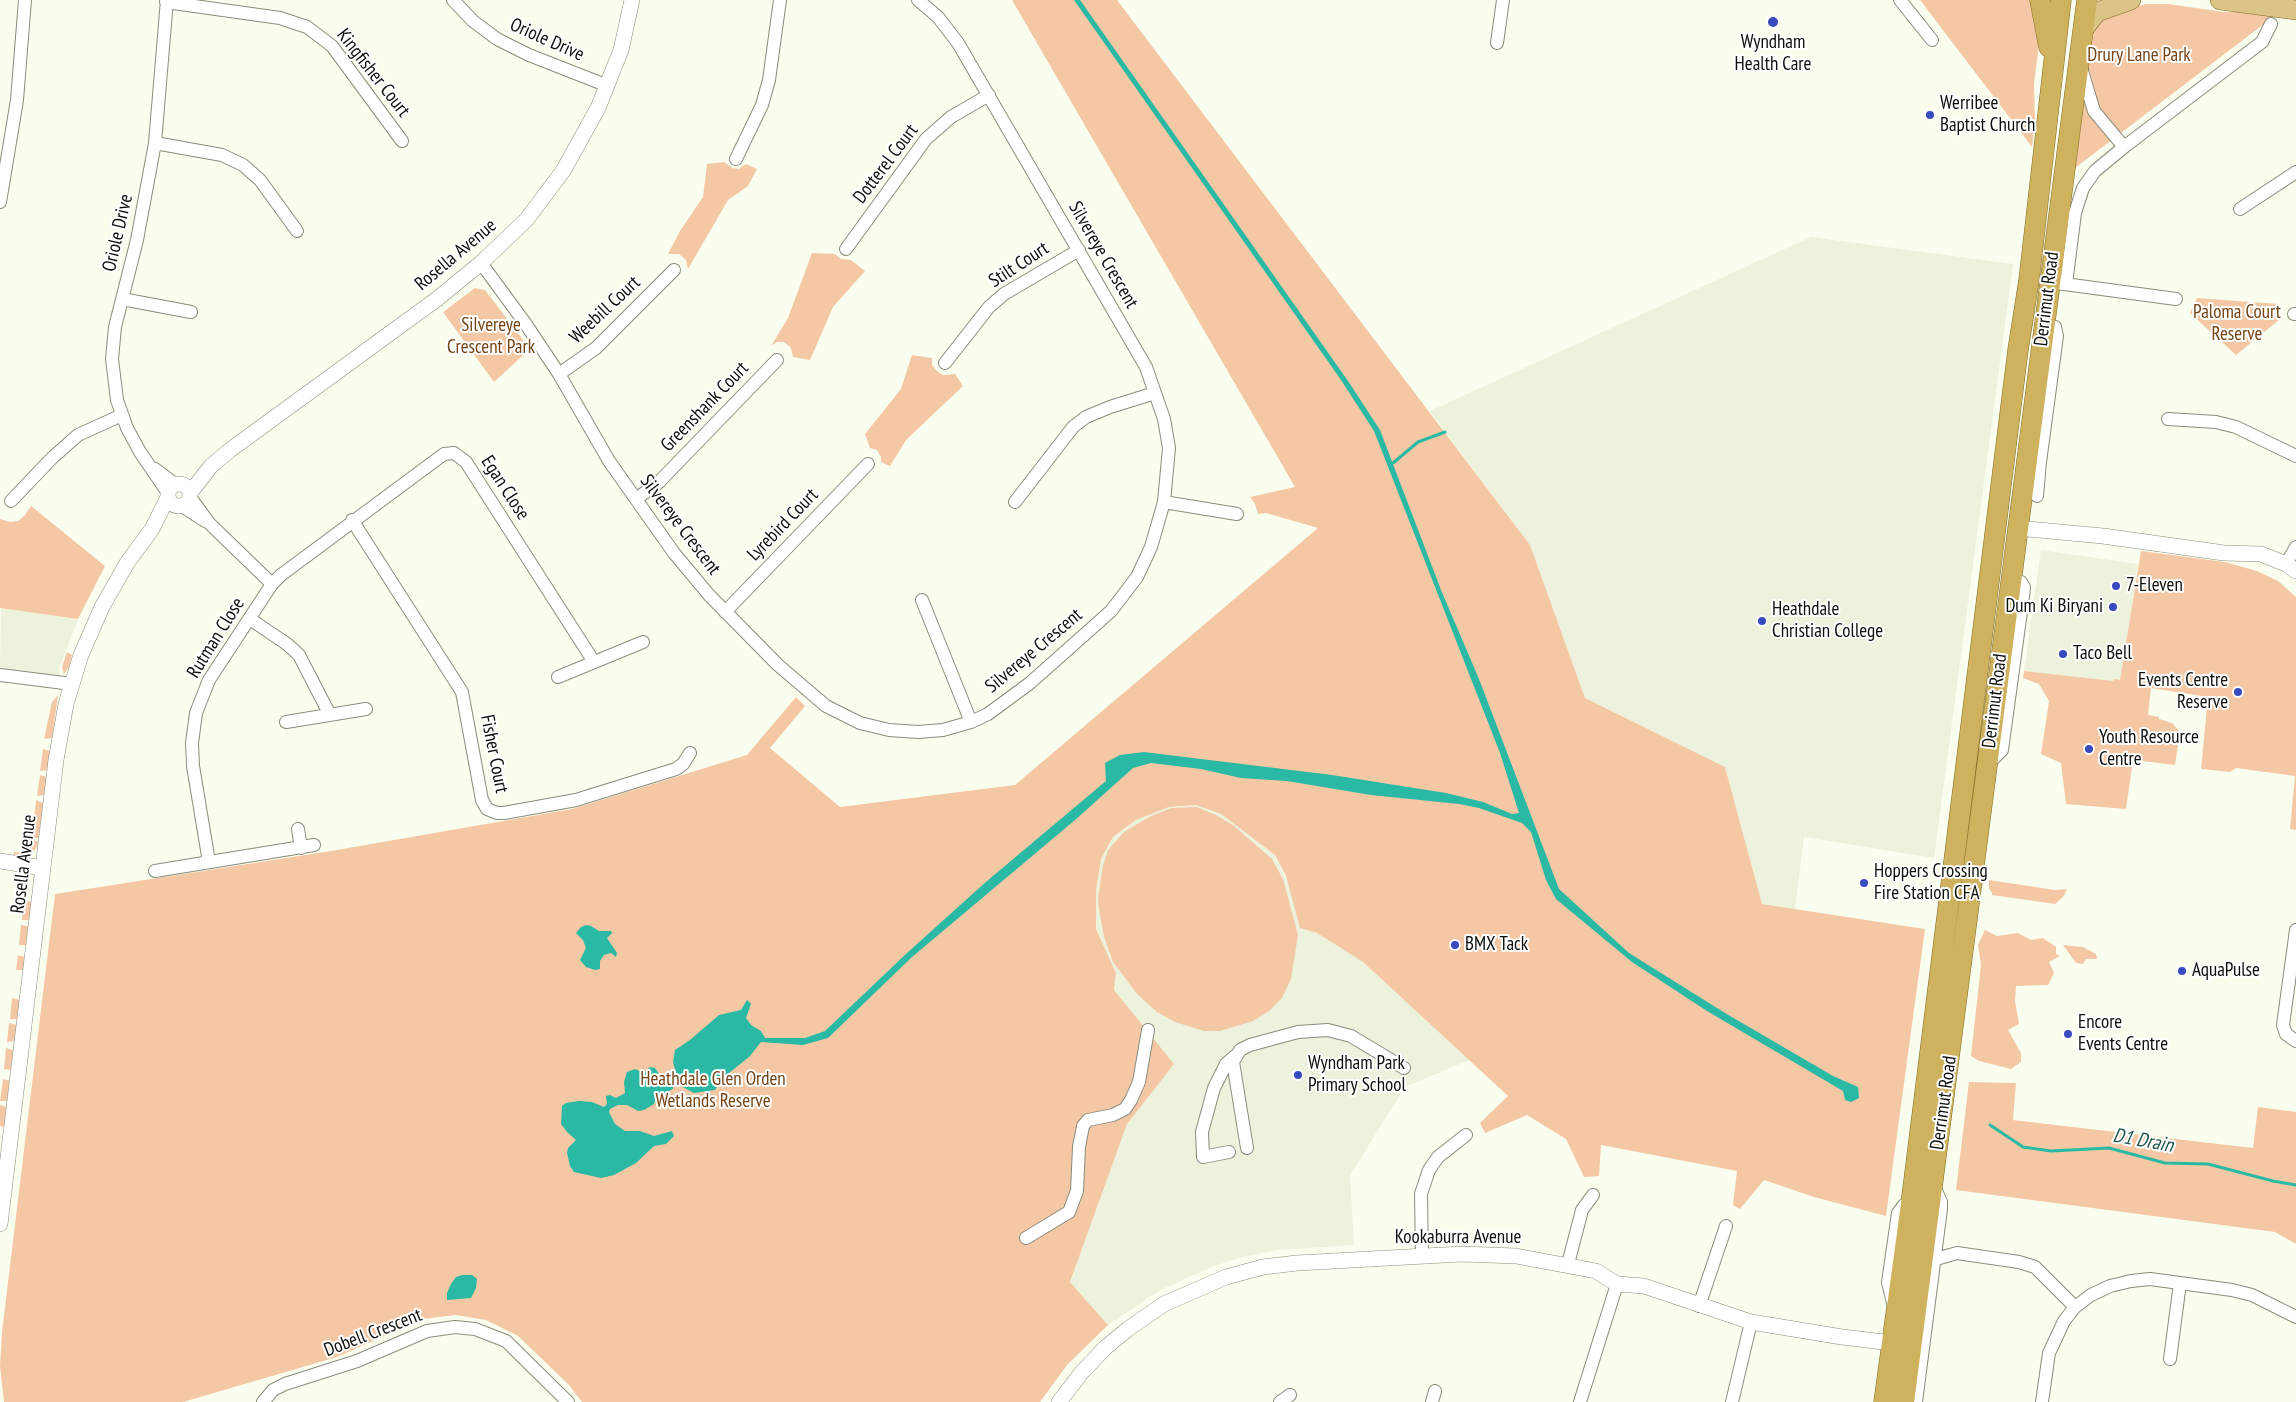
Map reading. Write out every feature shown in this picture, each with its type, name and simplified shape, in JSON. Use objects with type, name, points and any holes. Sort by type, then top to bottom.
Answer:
[{"type":"highway","points":[[2040,0],[2053,66]]},
{"type":"highway","name":"Derrimut Road","points":[[1904,1402],[1902,1344],[1896,1313],[2018,350],[2029,280],[2061,0]]},
{"type":"highway","name":"Derrimut Road","points":[[1881,1399],[1902,1344],[1933,1184],[2018,524],[2033,464],[2044,325],[2058,283],[2079,61],[2087,0]]},
{"type":"highway","points":[[2029,280],[2058,283]]},
{"type":"highway","points":[[2018,350],[2032,328],[2044,325]]},
{"type":"highway","points":[[1997,523],[2018,524]]},
{"type":"highway","points":[[1985,612],[1997,586],[2005,580],[2011,580]]},
{"type":"highway","points":[[1948,906],[1969,908]]},
{"type":"main road","points":[[2083,30],[2097,12],[2131,0]]},
{"type":"main road","points":[[2220,0],[2296,10]]},
{"type":"street","points":[[0,202],[14,128],[25,0]]},
{"type":"street","name":"Oriole Drive","points":[[454,0],[478,25],[504,43],[608,86]]},
{"type":"street","name":"Rosella Avenue","points":[[0,1224],[59,743],[72,684],[88,637],[102,607],[127,563],[179,495],[230,450],[437,299],[481,263],[521,225],[547,194],[579,145],[608,86],[621,50],[632,0]]},
{"type":"street","points":[[736,159],[762,104],[780,0]]},
{"type":"street","name":"Silvereye Crescent","points":[[481,263],[525,323],[559,374],[609,461],[674,554],[725,612],[778,665],[826,706],[844,716],[889,730],[918,732],[943,730],[971,722],[1000,706],[1111,611],[1137,577],[1151,547],[1164,502],[1168,448],[1164,419],[1146,367],[950,31],[918,0]]},
{"type":"street","points":[[1497,43],[1503,0]]},
{"type":"street","points":[[1900,0],[1932,40]]},
{"type":"street","name":"Oriole Drive","points":[[166,1],[155,143],[137,240],[122,298],[112,348],[115,388],[122,414],[133,439],[149,464],[272,584]]},
{"type":"street","name":"Kingfisher Court","points":[[166,1],[280,18],[307,27],[336,51],[402,141]]},
{"type":"street","points":[[2176,299],[2058,283],[2082,188],[2095,172],[2124,147],[2262,42],[2271,24]]},
{"type":"street","points":[[2079,61],[2094,111],[2124,147]]},
{"type":"street","name":"Dotterel Court","points":[[846,249],[926,139],[951,117],[989,95]]},
{"type":"street","points":[[0,126],[14,128]]},
{"type":"street","points":[[155,143],[222,155],[243,165],[260,180],[297,231]]},
{"type":"street","points":[[2240,209],[2296,172]]},
{"type":"street","name":"Stilt Court","points":[[945,363],[989,307],[1004,294],[1079,250]]},
{"type":"street","name":"Weebill Court","points":[[559,374],[596,348],[674,270]]},
{"type":"street","points":[[122,298],[191,312]]},
{"type":"street","name":"Greenshank Court","points":[[636,499],[659,482],[778,360]]},
{"type":"street","points":[[1015,502],[1073,427],[1086,417],[1110,407],[1155,394]]},
{"type":"street","points":[[11,501],[52,458],[78,435],[122,414]]},
{"type":"street","points":[[2168,420],[2216,422],[2236,426],[2296,456]]},
{"type":"street","name":"Egan Close","points":[[272,584],[292,565],[352,520],[444,454],[451,452],[458,454],[466,462],[594,662]]},
{"type":"street","name":"Lyrebird Court","points":[[725,612],[868,464]]},
{"type":"street","points":[[2033,464],[2037,496]]},
{"type":"street","points":[[1164,502],[1237,514]]},
{"type":"street","name":"Fisher Court","points":[[352,520],[462,692],[482,800],[487,809],[497,813],[504,813],[576,800],[676,770],[683,764],[690,753]]},
{"type":"street","points":[[2018,524],[2224,553],[2261,554],[2288,569],[2296,583]]},
{"type":"street","points":[[2288,569],[2296,547]]},
{"type":"street","name":"Rutman Close","points":[[208,862],[193,766],[193,729],[204,689],[272,584]]},
{"type":"street","points":[[922,600],[971,722]]},
{"type":"street","points":[[250,619],[287,644],[299,656],[330,715]]},
{"type":"street","points":[[558,677],[643,642]]},
{"type":"street","points":[[0,675],[72,684]]},
{"type":"street","points":[[286,722],[366,709]]},
{"type":"street","points":[[298,829],[301,848]]},
{"type":"street","points":[[155,871],[314,845]]},
{"type":"street","points":[[0,861],[43,868]]},
{"type":"street","points":[[2296,930],[2283,1025],[2286,1034],[2296,1041]]},
{"type":"street","points":[[1026,1238],[1069,1212],[1077,1191],[1079,1147],[1083,1126],[1088,1120],[1113,1115],[1125,1109],[1139,1082],[1148,1030]]},
{"type":"street","points":[[1230,1152],[1203,1157],[1202,1132],[1214,1088],[1226,1064],[1240,1050],[1260,1042],[1298,1032],[1328,1030],[1351,1036],[1404,1068]]},
{"type":"street","points":[[1235,1056],[1234,1071],[1247,1148]]},
{"type":"street","points":[[1422,1256],[1421,1194],[1429,1170],[1438,1157],[1466,1135]]},
{"type":"street","points":[[1916,1402],[1941,1209],[1941,1202],[1933,1184]]},
{"type":"street","points":[[1568,1264],[1582,1210],[1593,1195]]},
{"type":"street","points":[[1699,1306],[1726,1226]]},
{"type":"street","points":[[1936,1259],[1957,1253],[2019,1262],[2035,1268],[2075,1308]]},
{"type":"street","name":"Kookaburra Avenue","points":[[1059,1402],[1082,1372],[1128,1328],[1164,1304],[1197,1288],[1263,1267],[1422,1256],[1462,1254],[1516,1256],[1568,1264],[1596,1271],[1617,1284],[1644,1286],[1751,1322],[1902,1344]]},
{"type":"street","points":[[2042,1402],[2049,1353],[2064,1321],[2075,1308],[2091,1295],[2110,1286],[2131,1280],[2150,1279],[2252,1294],[2296,1316]]},
{"type":"street","points":[[2170,1359],[2180,1283]]},
{"type":"street","points":[[1580,1402],[1617,1284]]},
{"type":"street","points":[[1732,1402],[1751,1322]]},
{"type":"street","name":"Dobell Crescent","points":[[263,1402],[278,1387],[357,1362],[427,1331],[455,1327],[475,1328],[506,1342],[568,1402]]},
{"type":"shaded area","name":"Heathdale Christian College","points":[[1811,237],[2013,264],[1934,858],[1804,837],[1795,909],[1762,904],[1725,767],[1585,698],[1530,545],[1430,411]]},
{"type":"shaded area","points":[[2041,550],[2138,564],[2121,684],[2024,671]]},
{"type":"shaded area","points":[[1,608],[78,619],[59,669],[60,677],[0,671]]},
{"type":"shaded area","name":"Wyndham Park Primary School","points":[[1196,805],[1221,814],[1275,855],[1291,890],[1300,928],[1317,933],[1363,962],[1469,1060],[1405,1087],[1350,1175],[1354,1245],[1277,1250],[1243,1257],[1214,1266],[1160,1290],[1108,1325],[1070,1282],[1127,1124],[1173,1064],[1114,990],[1116,973],[1096,929],[1096,889],[1101,859],[1113,837],[1136,820],[1169,807]]},
{"type":"green space","name":"Heathdale Glen Orden Wetlands Reserve","points":[[1012,0],[1117,0],[1530,545],[1585,698],[1725,767],[1762,904],[1925,929],[1886,1216],[1814,1197],[1764,1180],[1740,1209],[1733,1205],[1737,1171],[1601,1145],[1599,1176],[1584,1177],[1566,1139],[1527,1115],[1485,1133],[1480,1123],[1508,1096],[1363,962],[1317,933],[1300,928],[1286,876],[1275,855],[1221,814],[1196,805],[1169,807],[1136,820],[1113,837],[1101,859],[1096,890],[1096,929],[1116,973],[1114,990],[1174,1064],[1127,1124],[1070,1282],[1108,1325],[1067,1365],[1040,1402],[582,1402],[568,1384],[518,1336],[486,1320],[456,1315],[423,1319],[337,1357],[183,1402],[4,1402],[0,1366],[2,1332],[55,894],[331,851],[572,809],[747,755],[796,697],[805,706],[770,748],[840,807],[1015,785],[1318,528],[1266,513],[1258,514],[1255,504],[1250,497],[1295,487]]},
{"type":"green space","points":[[1920,0],[2031,0],[2039,45],[2034,84],[2035,120],[2032,147]]},
{"type":"green space","name":"Drury Lane Park","points":[[2146,4],[2168,4],[2224,12],[2277,14],[2075,168],[2094,24],[2104,14]]},
{"type":"green space","points":[[724,162],[732,168],[739,169],[746,164],[757,169],[748,186],[728,200],[688,269],[686,260],[679,254],[668,254],[680,231],[703,197],[707,164]]},
{"type":"green space","points":[[812,253],[835,254],[841,259],[851,260],[865,271],[833,307],[810,360],[793,357],[791,348],[784,342],[777,342],[771,346],[788,318]]},
{"type":"green space","name":"Silvereye Crescent Park","points":[[475,288],[485,290],[530,349],[494,382],[443,312]]},
{"type":"green space","name":"Paloma Court Reserve","points":[[2197,298],[2278,304],[2279,320],[2236,355],[2190,313]]},
{"type":"green space","points":[[912,355],[932,358],[932,365],[936,370],[943,375],[955,374],[963,386],[906,440],[890,466],[881,462],[881,457],[877,450],[870,448],[865,434],[901,389]]},
{"type":"green space","points":[[31,506],[105,566],[78,619],[0,608],[0,519],[10,522],[18,521]]},
{"type":"green space","name":"Events Centre Reserve","points":[[2141,551],[2225,562],[2257,571],[2278,581],[2296,597],[2296,830],[2290,829],[2295,776],[2236,768],[2230,772],[2201,769],[2208,697],[2151,688],[2148,715],[2159,717],[2159,719],[2172,723],[2180,732],[2175,765],[2133,760],[2126,809],[2066,804],[2061,763],[2041,754],[2049,701],[2039,684],[2023,678],[2024,671],[2113,681],[2114,679],[2120,680]]},
{"type":"green space","points":[[67,652],[72,655],[69,667],[64,674],[62,667]]},
{"type":"green space","points":[[58,695],[52,738],[44,739],[52,702]]},
{"type":"green space","points":[[43,749],[50,751],[48,770],[40,771]]},
{"type":"green space","points":[[40,775],[47,777],[44,795],[37,796]]},
{"type":"green space","points":[[36,800],[43,803],[39,837],[32,838]]},
{"type":"green space","points":[[1197,807],[1233,825],[1272,859],[1283,879],[1298,935],[1291,979],[1282,998],[1269,1011],[1253,1021],[1220,1031],[1204,1031],[1175,1022],[1157,1012],[1137,994],[1113,962],[1104,937],[1099,909],[1098,898],[1103,866],[1108,850],[1124,832],[1149,817],[1171,808]]},
{"type":"green space","points":[[32,839],[39,842],[34,852],[25,857],[14,857],[14,852],[21,853],[31,846]]},
{"type":"green space","points":[[1989,880],[2055,890],[2067,889],[2064,896],[2055,904],[1992,895],[1989,889]]},
{"type":"green space","points":[[24,900],[32,902],[29,920],[22,920]]},
{"type":"green space","points":[[21,925],[28,926],[26,945],[19,945]]},
{"type":"green space","points":[[1985,930],[1997,936],[2018,933],[2031,940],[2043,938],[2056,947],[2056,954],[2060,956],[2049,962],[2054,973],[2048,985],[2016,986],[2015,1001],[2019,1024],[2008,1030],[2021,1053],[2021,1062],[2011,1069],[1979,1061],[1971,1056],[1981,965],[1978,945]]},
{"type":"green space","points":[[2063,945],[2083,947],[2096,954],[2097,959],[2086,959],[2083,964],[2076,963]]},
{"type":"green space","points":[[18,955],[25,957],[23,970],[16,970]]},
{"type":"green space","points":[[12,998],[20,1000],[17,1019],[10,1019]]},
{"type":"green space","points":[[9,1023],[17,1025],[15,1041],[7,1042]]},
{"type":"green space","points":[[6,1048],[13,1050],[11,1070],[4,1069]]},
{"type":"green space","points":[[3,1079],[10,1081],[7,1101],[0,1101]]},
{"type":"green space","points":[[1969,1082],[2016,1083],[2013,1120],[2253,1148],[2258,1107],[2296,1112],[2296,1244],[2275,1232],[1956,1190]]},
{"type":"green space","points":[[0,1105],[7,1107],[4,1127],[0,1126]]},
{"type":"water","points":[[1074,0],[1080,0],[1348,381],[1380,430],[1441,590],[1479,679],[1559,889],[1629,953],[1725,1013],[1833,1076],[1858,1087],[1859,1098],[1851,1102],[1845,1100],[1843,1091],[1707,1011],[1632,962],[1556,899],[1546,880],[1531,832],[1522,823],[1479,808],[1459,804],[1371,795],[1287,781],[1241,778],[1201,769],[1151,763],[1133,768],[1075,820],[912,957],[828,1038],[803,1045],[761,1042],[750,1056],[723,1078],[715,1090],[694,1093],[679,1085],[673,1062],[675,1050],[690,1040],[719,1015],[741,1010],[747,1000],[751,1004],[746,1018],[751,1025],[761,1031],[765,1038],[805,1038],[825,1031],[907,953],[987,881],[1106,781],[1105,763],[1120,755],[1144,752],[1332,775],[1446,793],[1483,802],[1512,814],[1519,813],[1500,753],[1374,431],[1341,380]]},
{"type":"water","points":[[586,925],[599,931],[611,931],[612,933],[607,938],[617,953],[616,957],[611,953],[604,955],[600,961],[600,969],[595,970],[586,967],[580,960],[586,948],[583,940],[576,933],[581,927]]},
{"type":"water","points":[[650,1067],[655,1068],[663,1080],[673,1086],[673,1089],[658,1096],[654,1104],[644,1110],[638,1111],[627,1105],[618,1105],[610,1109],[609,1112],[615,1124],[625,1131],[640,1131],[654,1136],[672,1131],[674,1136],[666,1144],[654,1146],[636,1163],[614,1175],[601,1178],[574,1172],[570,1166],[567,1153],[568,1148],[576,1140],[561,1124],[562,1106],[566,1103],[579,1101],[592,1102],[604,1107],[607,1104],[606,1096],[610,1095],[616,1098],[625,1093],[624,1082],[627,1072],[635,1069],[644,1073]]},
{"type":"water","points":[[472,1275],[477,1279],[476,1288],[471,1298],[447,1300],[447,1293],[451,1284],[456,1277]]},
{"type":"waterway","points":[[1393,463],[1418,442],[1445,432]]},
{"type":"waterway","name":"D1 Drain","points":[[1990,1125],[2023,1147],[2051,1151],[2109,1148],[2165,1163],[2208,1164],[2296,1185]]},
{"type":"place","name":"Wyndham Health Care","points":[[1773,22]]},
{"type":"place","name":"Werribee Baptist Church","points":[[1930,115]]},
{"type":"place","name":"7-Eleven","points":[[2116,586]]},
{"type":"place","name":"Dum Ki Biryani","points":[[2113,607]]},
{"type":"place","name":"Heathdale Christian College","points":[[1762,621]]},
{"type":"place","name":"Taco Bell","points":[[2063,654]]},
{"type":"place","name":"Events Centre Reserve","points":[[2238,692]]},
{"type":"place","name":"Youth Resource Centre","points":[[2089,749]]},
{"type":"place","name":"Hoppers Crossing Fire Station CFA","points":[[1864,883]]},
{"type":"place","name":"BMX Tack","points":[[1455,945]]},
{"type":"place","name":"AquaPulse","points":[[2182,971]]},
{"type":"place","name":"Encore Events Centre","points":[[2068,1034]]},
{"type":"place","name":"Wyndham Park Primary School","points":[[1298,1075]]}]
